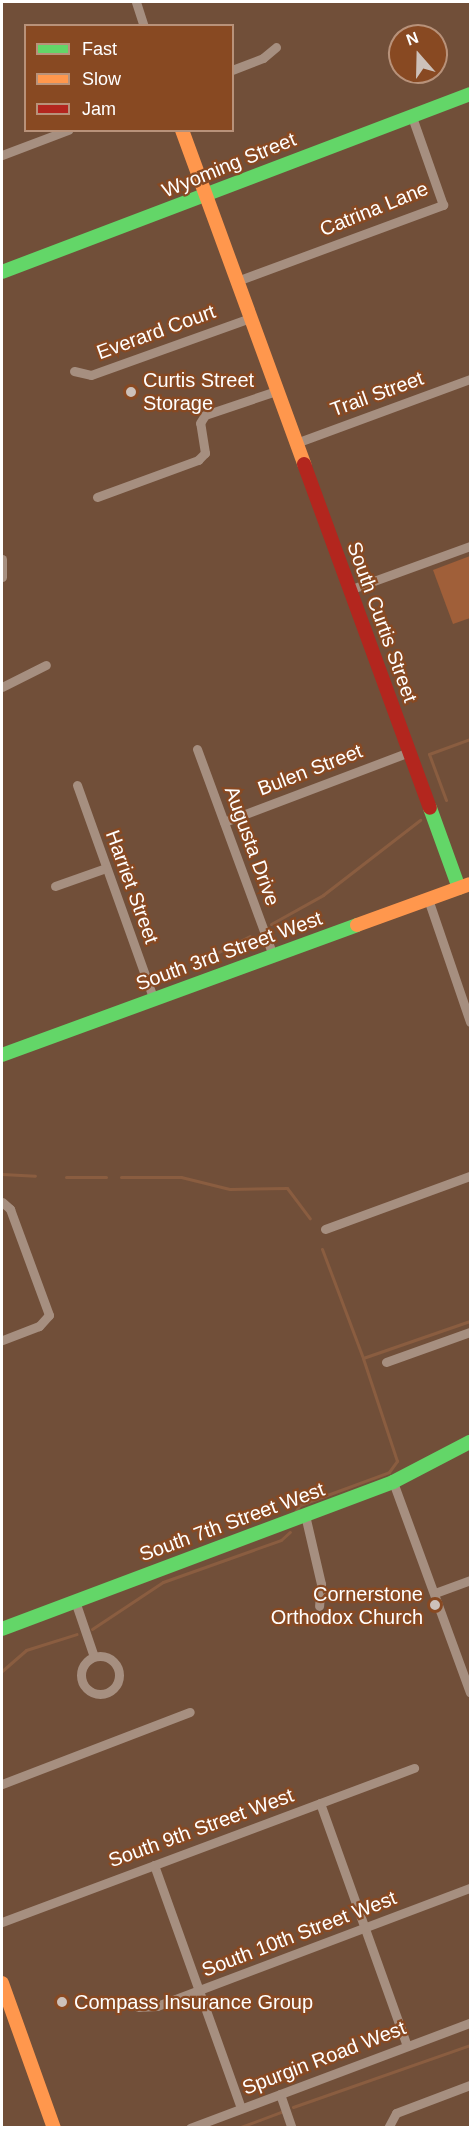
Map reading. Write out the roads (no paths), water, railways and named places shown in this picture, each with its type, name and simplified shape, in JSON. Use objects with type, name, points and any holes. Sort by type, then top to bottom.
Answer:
[{"type":"main road","name":"Wyoming Street","points":[[2,272],[471,94]]},
{"type":"main road","name":"South Curtis Street","points":[[183,132],[409,752],[465,886]]},
{"type":"main road","name":"South 3rd Street West","points":[[2,1055],[465,886]]},
{"type":"main road","name":"South 7th Street West","points":[[2,1629],[393,1482],[471,1442]]},
{"type":"main road","points":[[2,1983],[54,2127]]},
{"type":"street","points":[[136,2],[143,24]]},
{"type":"street","points":[[234,69],[263,58],[276,47]]},
{"type":"street","name":"Catrina Lane","points":[[237,281],[443,205],[412,117]]},
{"type":"street","points":[[2,155],[63,132]]},
{"type":"street","name":"Everard Court","points":[[74,371],[92,375],[250,318]]},
{"type":"street","name":"Trail Street","points":[[296,443],[471,378]]},
{"type":"street","points":[[97,497],[198,460],[205,453],[200,423],[205,415],[276,391]]},
{"type":"street","points":[[349,590],[471,546]]},
{"type":"street","points":[[2,559],[2,577]]},
{"type":"street","points":[[2,687],[46,665]]},
{"type":"street","name":"Augusta Drive","points":[[197,749],[273,956]]},
{"type":"street","name":"Bulen Street","points":[[224,822],[409,752]]},
{"type":"street","name":"Harriet Street","points":[[77,785],[153,1000]]},
{"type":"street","points":[[55,886],[106,868]]},
{"type":"street","points":[[428,899],[470,1021]]},
{"type":"street","points":[[325,1229],[471,1176]]},
{"type":"street","points":[[2,1340],[47,1321],[4,1202]]},
{"type":"street","points":[[386,1362],[471,1332]]},
{"type":"street","points":[[393,1482],[471,1692]]},
{"type":"street","points":[[304,1515],[321,1584],[320,1605]]},
{"type":"street","points":[[435,1593],[471,1580]]},
{"type":"street","points":[[75,1601],[93,1654]]},
{"type":"street","points":[[93,1654],[108,1657],[117,1677],[108,1695],[93,1693],[84,1674],[85,1662],[93,1654]]},
{"type":"street","points":[[2,1784],[190,1712]]},
{"type":"street","name":"South 9th Street West","points":[[2,1922],[414,1768]]},
{"type":"street","points":[[320,1803],[407,2046]]},
{"type":"street","points":[[154,1865],[196,1992],[241,2108]]},
{"type":"street","name":"South 10th Street West","points":[[138,2007],[196,1992],[471,1888]]},
{"type":"street","name":"Spurgin Road West","points":[[190,2127],[471,2023]]},
{"type":"street","points":[[388,2127],[396,2113],[471,2085]]},
{"type":"street","points":[[280,2094],[292,2127]]},
{"type":"waterway","points":[[446,800],[429,754],[470,739]]},
{"type":"waterway","points":[[271,924],[323,895],[420,820]]},
{"type":"waterway","points":[[207,958],[250,936]]},
{"type":"waterway","points":[[2,1174],[35,1176]]},
{"type":"waterway","points":[[66,1177],[106,1177]]},
{"type":"waterway","points":[[121,1177],[181,1177],[230,1189],[287,1188],[310,1218]]},
{"type":"waterway","points":[[322,1249],[363,1358]]},
{"type":"waterway","points":[[293,1515],[300,1505],[389,1472],[397,1461],[363,1358],[470,1321]]},
{"type":"waterway","points":[[92,1629],[163,1582],[281,1540],[290,1532]]},
{"type":"waterway","points":[[2,1671],[26,1650],[77,1634]]},
{"type":"waterway","points":[[293,2107],[470,2045]]},
{"type":"waterway","points":[[238,2128],[281,2112]]},
{"type":"place","name":"Curtis Street Storage","points":[[131,392]]},
{"type":"place","name":"Cornerstone Orthodox Church","points":[[435,1605]]},
{"type":"place","name":"Compass Insurance Group","points":[[62,2002]]}]
